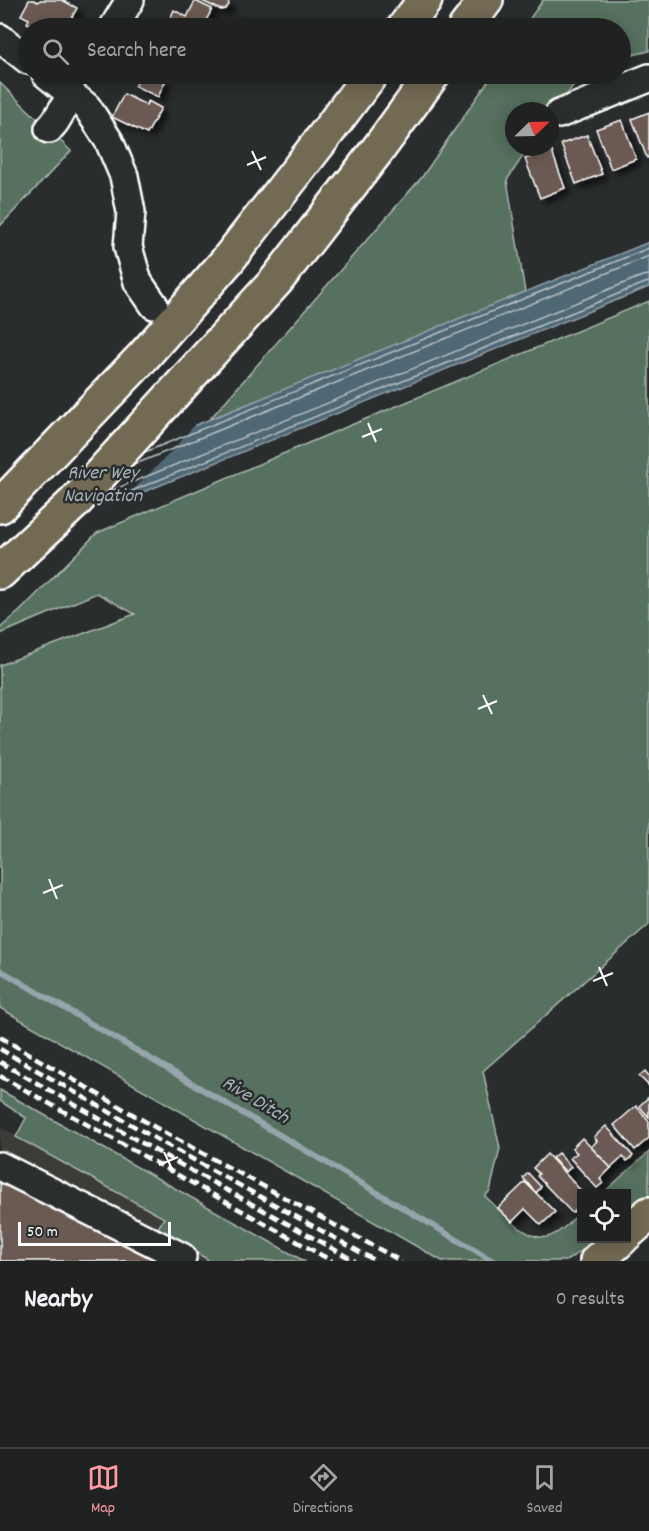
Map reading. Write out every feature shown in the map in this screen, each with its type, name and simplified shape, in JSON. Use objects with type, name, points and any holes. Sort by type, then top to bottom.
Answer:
[{"type":"main road","points":[[412,18],[425,0]]},
{"type":"main road","points":[[472,18],[486,0]]},
{"type":"main road","points":[[0,506],[142,358],[228,261],[364,84]]},
{"type":"main road","points":[[0,572],[75,502],[276,281],[426,84]]},
{"type":"main road","points":[[631,1230],[649,1214]]},
{"type":"main road","points":[[597,1261],[617,1243]]},
{"type":"street","points":[[119,18],[130,0]]},
{"type":"street","points":[[0,38],[18,52]]},
{"type":"street","points":[[631,81],[649,78]]},
{"type":"street","points":[[59,84],[87,107],[109,141],[124,176],[131,212],[128,248],[138,282],[154,305]]},
{"type":"street","points":[[559,114],[599,86],[612,84]]},
{"type":"street","points":[[49,129],[72,94]]},
{"type":"street","points":[[0,1166],[182,1257]]},
{"type":"shaded area","points":[[0,1127],[165,1219],[157,1230],[207,1261],[0,1261]]},
{"type":"green space","points":[[543,0],[649,0],[649,51],[631,56],[631,18],[530,18]]},
{"type":"green space","points":[[0,83],[71,151],[0,226]]},
{"type":"green space","points":[[486,84],[575,84],[559,105],[559,102],[505,102],[505,156],[523,156],[507,180],[525,292],[209,420],[422,177]]},
{"type":"green space","points":[[649,301],[649,924],[483,1071],[500,1148],[490,1191],[485,1196],[513,1223],[539,1237],[557,1233],[577,1215],[577,1243],[595,1243],[566,1261],[442,1261],[0,1008],[0,665],[135,614],[97,593],[0,634],[0,628],[20,611],[97,533]]},
{"type":"green space","points":[[0,1090],[304,1261],[207,1261],[157,1230],[164,1218],[16,1137],[26,1118],[0,1101]]},
{"type":"green space","points":[[649,1152],[649,1195],[631,1212],[631,1189],[608,1189]]},
{"type":"water","name":"River Wey Navigation","points":[[649,242],[649,287],[114,504],[0,504]]},
{"type":"pier","points":[[198,421],[117,506],[0,553],[0,501]]},
{"type":"building","points":[[29,0],[38,2],[40,0],[62,0],[77,8],[72,18],[27,18],[21,15]]},
{"type":"building","points":[[200,0],[228,0],[229,5],[221,10]]},
{"type":"building","points":[[195,1],[212,9],[207,18],[170,18],[174,10],[187,17]]},
{"type":"building","points":[[136,84],[164,84],[158,97],[135,86]]},
{"type":"building","points":[[124,94],[146,105],[148,101],[161,108],[147,134],[112,117]]},
{"type":"building","points":[[649,112],[649,157],[647,158],[632,119]]},
{"type":"building","points":[[622,120],[636,159],[611,169],[596,129]]},
{"type":"building","points":[[587,135],[602,174],[576,184],[561,144]]},
{"type":"building","points":[[533,156],[554,156],[565,188],[540,198],[525,159]]},
{"type":"building","points":[[645,1071],[649,1076],[649,1086],[639,1076]]},
{"type":"building","points":[[649,1097],[649,1117],[639,1106]]},
{"type":"building","points":[[636,1106],[649,1121],[649,1138],[635,1150],[614,1125]]},
{"type":"building","points":[[606,1126],[633,1156],[627,1161],[623,1157],[611,1168],[591,1147],[597,1141],[594,1137]]},
{"type":"building","points":[[582,1138],[611,1168],[600,1179],[603,1183],[597,1188],[570,1158],[577,1153],[572,1148]]},
{"type":"building","points":[[558,1153],[571,1167],[566,1172],[552,1158]]},
{"type":"building","points":[[547,1154],[579,1189],[577,1189],[577,1208],[572,1213],[537,1176],[539,1174],[533,1168]]},
{"type":"building","points":[[528,1173],[541,1187],[536,1193],[523,1178]]},
{"type":"building","points":[[0,1177],[157,1261],[0,1261]]},
{"type":"building","points":[[525,1182],[555,1212],[541,1225],[525,1209],[512,1222],[498,1208]]},
{"type":"waterway","name":"Rive Ditch","points":[[0,970],[493,1261]]},
{"type":"railway","points":[[0,1037],[158,1129],[401,1261]]},
{"type":"railway","points":[[0,1049],[376,1261]]},
{"type":"railway","points":[[0,1062],[355,1261]]},
{"type":"railway","points":[[0,1076],[332,1261]]}]
